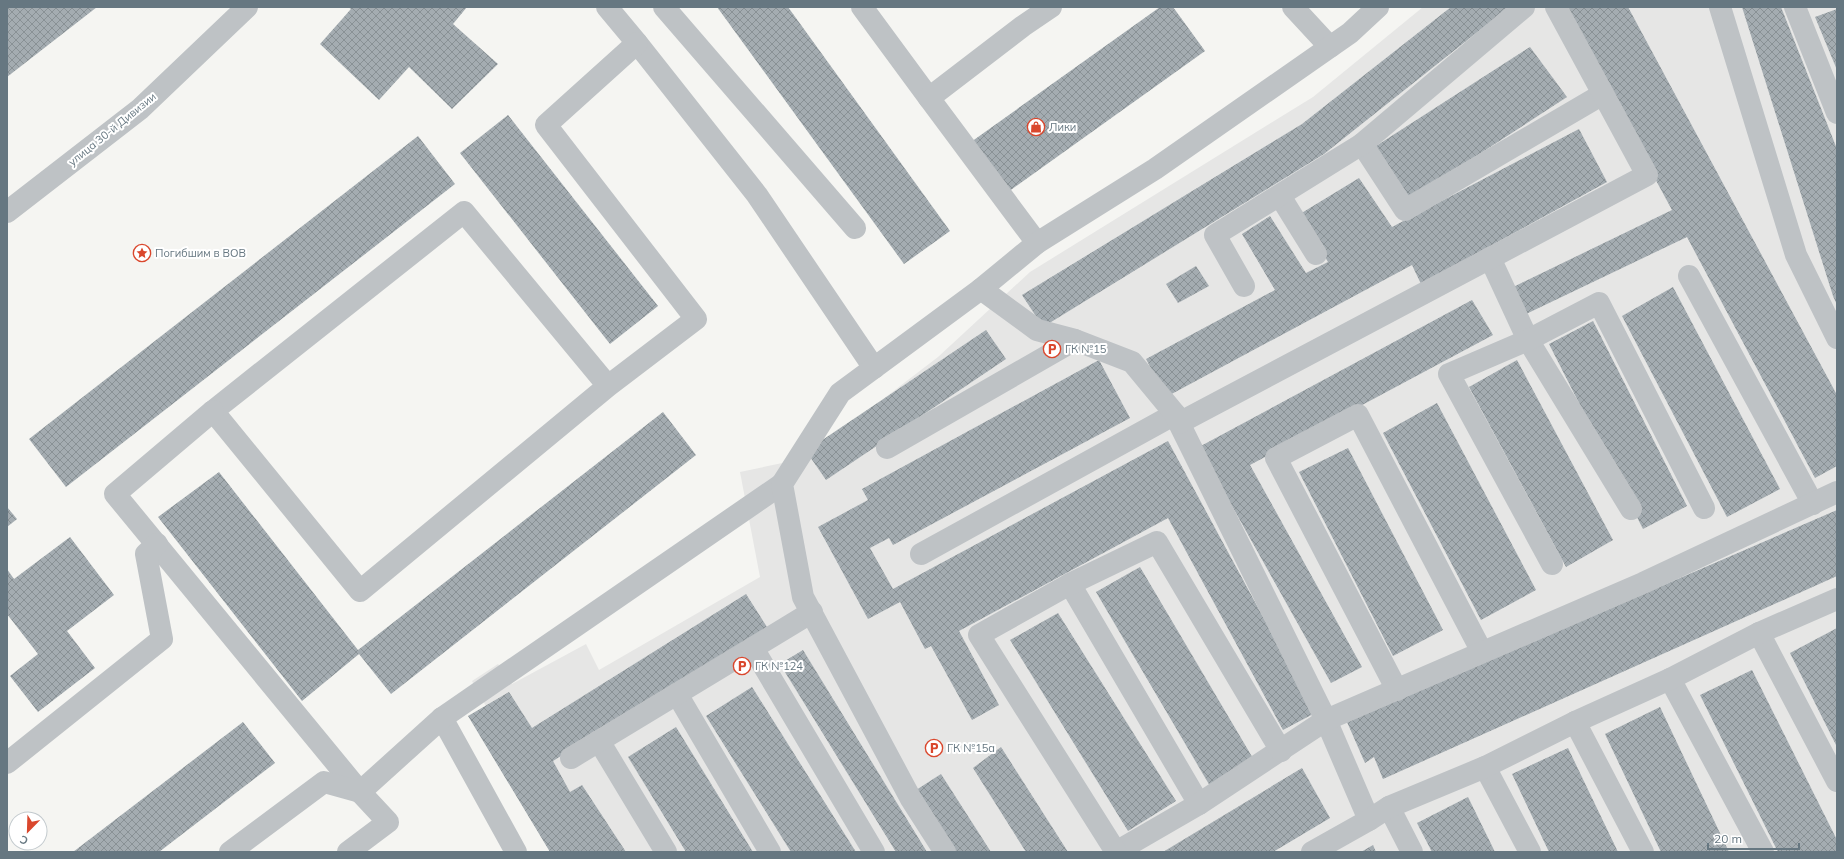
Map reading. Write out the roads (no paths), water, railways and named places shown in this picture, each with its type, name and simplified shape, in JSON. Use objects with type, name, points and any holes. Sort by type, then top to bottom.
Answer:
[{"type":"street","name":"улица 30-й Дивизии","points":[[7,212],[140,108],[247,7]]},
{"type":"street","points":[[607,7],[757,195],[874,368]]},
{"type":"street","points":[[664,7],[855,228]]},
{"type":"street","points":[[862,7],[1036,243]]},
{"type":"street","points":[[929,98],[1023,26],[1051,7]]},
{"type":"street","points":[[1293,7],[1330,47]]},
{"type":"street","points":[[360,792],[442,718],[782,484],[840,393],[981,289],[1036,243],[1155,169],[1350,33],[1378,7]]},
{"type":"street","points":[[1244,286],[1215,235],[1362,144],[1524,7]]},
{"type":"street","points":[[921,554],[1177,419],[1490,258],[1647,175],[1556,7]]},
{"type":"street","points":[[1720,7],[1796,255],[1837,338]]},
{"type":"street","points":[[1795,7],[1837,113]]},
{"type":"street","points":[[213,411],[360,591],[608,386],[696,319],[546,126],[637,43]]},
{"type":"street","points":[[1362,144],[1405,210],[1603,94]]},
{"type":"street","points":[[1280,196],[1316,254]]},
{"type":"street","points":[[348,852],[388,822],[360,792],[115,494],[213,411],[464,212],[608,386]]},
{"type":"street","points":[[1490,258],[1528,340],[1632,509]]},
{"type":"street","points":[[1689,276],[1813,504]]},
{"type":"street","points":[[981,289],[1037,330],[1075,340],[1132,362],[1177,419],[1326,720],[1369,820]]},
{"type":"street","points":[[1552,564],[1449,374],[1528,340],[1599,303],[1704,508]]},
{"type":"street","points":[[887,448],[1075,340]]},
{"type":"street","points":[[1397,690],[1276,458],[1358,415],[1482,652]]},
{"type":"street","points":[[782,484],[803,597],[911,799],[945,852]]},
{"type":"street","points":[[1281,751],[1157,542],[1070,584],[979,635],[1116,852],[1199,804],[1281,751],[1326,720],[1643,583],[1837,492]]},
{"type":"street","points":[[7,763],[162,639],[146,554],[157,544]]},
{"type":"street","points":[[1070,584],[1199,804]]},
{"type":"street","points":[[1312,852],[1369,820],[1389,806],[1484,767],[1575,722],[1670,679],[1760,633],[1837,599]]},
{"type":"street","points":[[570,758],[812,612]]},
{"type":"street","points":[[1760,633],[1837,781]]},
{"type":"street","points":[[752,648],[874,852]]},
{"type":"street","points":[[1670,679],[1763,852]]},
{"type":"street","points":[[676,694],[770,852]]},
{"type":"street","points":[[442,718],[516,852]]},
{"type":"street","points":[[1575,722],[1642,852]]},
{"type":"street","points":[[599,741],[666,852]]},
{"type":"street","points":[[1484,767],[1530,852]]},
{"type":"street","points":[[230,852],[324,782],[360,792]]},
{"type":"street","points":[[1389,806],[1412,852]]},
{"type":"place","name":"Лики","points":[[1036,127]]},
{"type":"place","name":"Погибшим в ВОВ","points":[[142,253]]},
{"type":"place","name":"ГК №15","points":[[1052,349]]},
{"type":"place","name":"ГК №124","points":[[742,666]]},
{"type":"place","name":"ГК №15а","points":[[934,748]]}]
